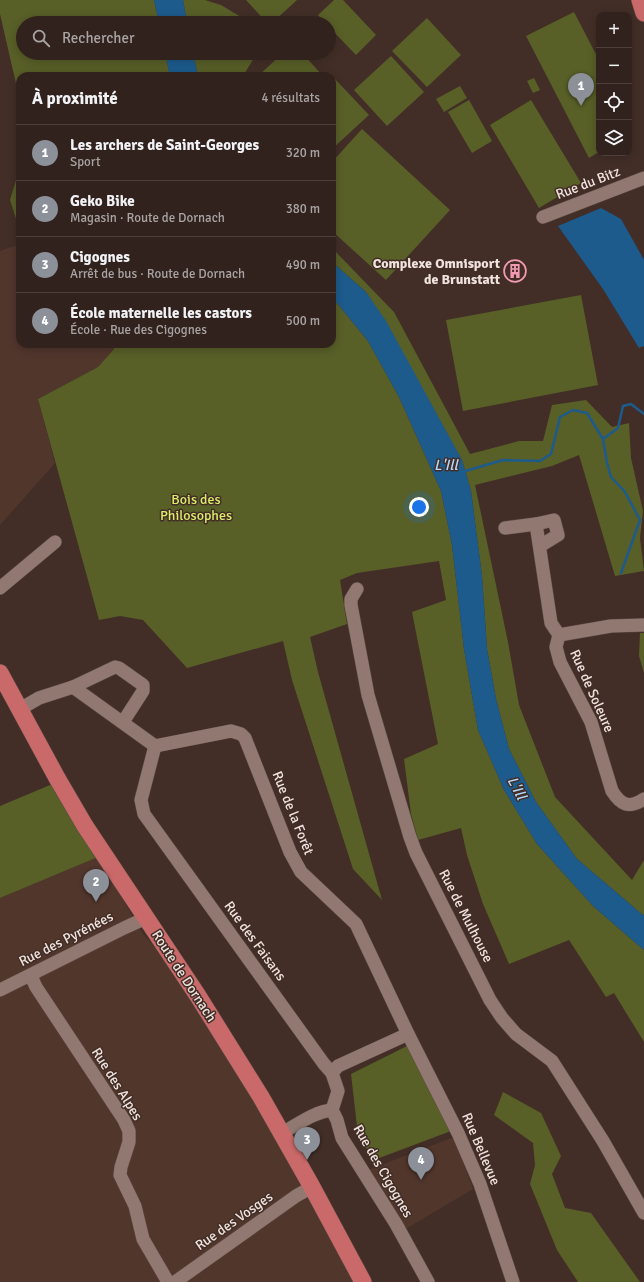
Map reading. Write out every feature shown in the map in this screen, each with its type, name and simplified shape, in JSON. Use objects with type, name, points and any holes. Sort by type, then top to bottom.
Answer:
[{"type":"main road","points":[[640,0],[644,13]]},
{"type":"main road","name":"Route de Dornach","points":[[0,673],[75,810],[198,996],[282,1133],[363,1282]]},
{"type":"street","name":"Rue du Bitz","points":[[543,217],[644,178]]},
{"type":"street","points":[[505,528],[554,520],[558,535],[540,546]]},
{"type":"street","name":"Rue de Soleure","points":[[536,524],[551,624],[559,635]]},
{"type":"street","points":[[0,588],[55,542]]},
{"type":"street","name":"Rue de Mulhouse","points":[[357,589],[351,599],[351,605],[368,695],[416,852],[490,1000],[516,1034],[552,1061],[603,1141],[644,1213]]},
{"type":"street","name":"Rue de Soleure","points":[[559,635],[611,626],[644,625]]},
{"type":"street","name":"Rue de Soleure","points":[[559,635],[556,647],[560,662],[591,722],[612,791],[623,804],[631,805],[644,799]]},
{"type":"street","points":[[20,709],[39,698],[73,687],[115,667],[119,668],[143,685],[143,691],[122,722]]},
{"type":"street","points":[[73,687],[155,746]]},
{"type":"street","name":"Rue de la Forêt","points":[[155,746],[231,731],[241,734],[245,738],[290,852],[301,872],[356,924],[408,1034]]},
{"type":"street","name":"Rue des Faisans","points":[[155,746],[141,800],[144,814],[201,895],[332,1073]]},
{"type":"street","name":"Rue des Pyrénées","points":[[0,990],[146,918]]},
{"type":"street","name":"Rue des Alpes","points":[[31,976],[36,987],[124,1120],[129,1131],[129,1142],[120,1175],[135,1206],[143,1239],[168,1282]]},
{"type":"street","points":[[282,1133],[312,1115],[332,1110],[338,1091],[332,1073],[338,1066],[408,1034]]},
{"type":"street","name":"Rue Bellevue","points":[[408,1034],[458,1133],[480,1184],[513,1282]]},
{"type":"street","name":"Rue des Cigognes","points":[[332,1110],[337,1120],[342,1138],[396,1224],[428,1282]]},
{"type":"street","name":"Rue des Vosges","points":[[176,1282],[296,1196],[312,1187]]},
{"type":"shaded area","points":[[16,245],[16,348],[114,349],[98,367],[38,399],[55,463],[0,525],[0,251]]},
{"type":"shaded area","points":[[98,857],[143,934],[178,973],[270,1126],[355,1282],[0,1282],[0,898]]},
{"type":"shaded area","points":[[454,1137],[473,1189],[404,1230],[368,1170]]},
{"type":"green space","points":[[0,0],[154,0],[157,16],[16,16],[16,60],[167,60],[169,72],[16,72],[16,84],[0,14]]},
{"type":"green space","points":[[183,0],[205,0],[221,5],[239,16],[186,16]]},
{"type":"green space","points":[[246,0],[297,0],[280,16],[261,16]]},
{"type":"green space","points":[[334,0],[343,0],[376,35],[356,55],[336,34],[336,16],[318,15]]},
{"type":"green space","points":[[574,12],[596,54],[596,154],[589,158],[526,36]]},
{"type":"green space","points":[[427,18],[461,55],[427,87],[392,51]]},
{"type":"green space","points":[[391,56],[424,92],[387,126],[354,90]]},
{"type":"green space","points":[[195,60],[253,60],[245,72],[197,72]]},
{"type":"green space","points":[[275,60],[308,60],[319,72],[262,72]]},
{"type":"green space","points":[[534,78],[540,90],[533,93],[527,81]]},
{"type":"green space","points":[[336,80],[369,115],[336,145]]},
{"type":"green space","points":[[460,86],[467,98],[444,112],[436,99]]},
{"type":"green space","points":[[469,100],[492,141],[472,153],[448,112]]},
{"type":"green space","points":[[531,100],[581,183],[539,208],[490,125]]},
{"type":"green space","points":[[362,129],[450,210],[386,280],[336,235],[336,158]]},
{"type":"green space","points":[[16,180],[16,219],[10,200]]},
{"type":"green space","points":[[336,252],[394,312],[470,454],[519,441],[543,441],[552,405],[586,400],[612,427],[629,423],[631,458],[643,511],[640,538],[644,571],[615,576],[579,455],[552,466],[475,485],[508,642],[519,705],[555,797],[632,880],[644,860],[644,916],[577,859],[536,802],[509,749],[496,699],[487,649],[482,576],[471,491],[462,460],[366,292],[336,266]]},
{"type":"green space","points":[[581,295],[598,385],[463,411],[446,320]]},
{"type":"green space","name":"Bois des Philosophes","points":[[336,302],[368,341],[399,397],[441,491],[452,545],[464,649],[478,730],[504,790],[537,844],[593,906],[644,950],[644,1042],[614,993],[606,997],[569,940],[509,964],[483,904],[467,855],[461,828],[418,840],[411,814],[404,759],[438,744],[412,612],[446,600],[439,561],[357,573],[340,580],[347,624],[310,637],[318,672],[382,900],[353,869],[292,680],[283,641],[187,668],[143,620],[120,616],[99,620],[38,399],[98,367],[114,349],[336,348]]},
{"type":"green space","points":[[640,633],[644,633],[644,673],[639,656]]},
{"type":"green space","points":[[55,783],[98,857],[0,898],[0,806]]},
{"type":"green space","points":[[409,1045],[451,1131],[374,1160],[358,1135],[351,1074]]},
{"type":"green space","points":[[503,1092],[541,1113],[561,1156],[552,1174],[565,1208],[591,1213],[640,1282],[578,1282],[557,1250],[530,1184],[535,1165],[533,1143],[494,1115]]},
{"type":"water","points":[[154,0],[183,0],[186,16],[157,16]]},
{"type":"water","points":[[167,60],[195,60],[197,72],[169,72]]},
{"type":"water","points":[[601,208],[621,219],[644,260],[644,346],[639,348],[603,289],[558,226]]},
{"type":"water","name":"L'Ill","points":[[336,266],[366,292],[386,321],[462,460],[471,491],[482,576],[487,649],[496,699],[509,749],[536,802],[577,859],[644,916],[644,950],[593,906],[537,844],[504,790],[478,730],[464,649],[452,545],[441,491],[399,397],[368,341],[336,302]]},
{"type":"waterway","points":[[603,439],[618,428],[623,406],[631,404],[644,414]]},
{"type":"waterway","points":[[462,472],[503,460],[540,461],[551,454],[560,417],[573,410],[587,413],[603,439],[611,477],[625,492],[640,520],[621,573]]},
{"type":"place","name":"Les archers de Saint-Georges","points":[[581,106]]},
{"type":"place","name":"Complexe Omnisport de Brunstatt","points":[[515,271]]},
{"type":"place","name":"Geko Bike","points":[[96,902]]},
{"type":"place","name":"Cigognes","points":[[307,1160]]},
{"type":"place","name":"École maternelle les castors","points":[[421,1180]]}]
